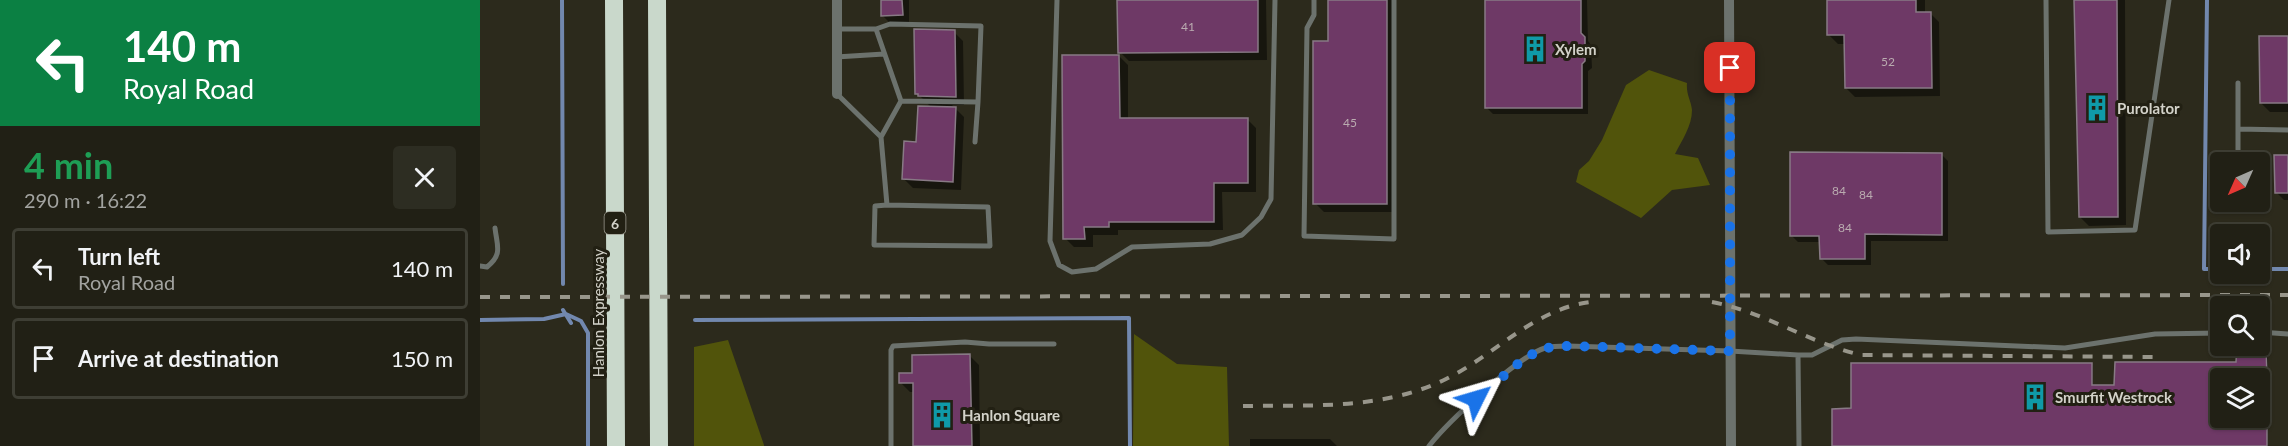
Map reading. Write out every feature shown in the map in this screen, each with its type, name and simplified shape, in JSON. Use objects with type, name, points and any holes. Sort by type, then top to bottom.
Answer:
[{"type":"highway","name":"Hanlon Expressway","points":[[614,0],[616,446]]},
{"type":"highway","points":[[657,0],[659,446]]},
{"type":"street","points":[[837,0],[837,94]]},
{"type":"street","points":[[1729,0],[1731,446]]},
{"type":"lane","points":[[1057,0],[1050,241],[1059,265],[1072,272],[1096,269],[1132,247],[1210,244],[1242,235],[1261,217],[1271,199],[1275,0]]},
{"type":"lane","points":[[1314,0],[1314,15],[1308,28],[1304,236],[1394,239],[1394,0]]},
{"type":"lane","points":[[2046,0],[2048,232],[2135,231],[2169,0]]},
{"type":"lane","points":[[837,29],[876,29],[890,24],[981,26],[975,142]]},
{"type":"lane","points":[[876,29],[901,101],[881,137],[887,205]]},
{"type":"lane","points":[[836,57],[884,54]]},
{"type":"lane","points":[[2238,83],[2238,152]]},
{"type":"lane","points":[[837,94],[881,137]]},
{"type":"lane","points":[[901,101],[978,102]]},
{"type":"lane","points":[[2238,129],[2288,130]]},
{"type":"lane","points":[[887,205],[988,207],[990,246],[874,245],[875,206],[887,205]]},
{"type":"lane","points":[[480,266],[487,267],[498,254],[495,228]]},
{"type":"lane","points":[[1429,446],[1476,399],[1525,358],[1545,348],[1568,346],[1730,351],[1798,356],[1812,355],[1842,340],[1856,339],[2065,348],[2155,334],[2210,333]]},
{"type":"lane","points":[[2270,333],[2288,334]]},
{"type":"lane","points":[[891,446],[893,346],[965,342],[989,345],[1054,344]]},
{"type":"lane","points":[[1798,356],[1799,446]]},
{"type":"shaded area","points":[[1649,70],[1687,83],[1692,116],[1675,154],[1698,158],[1710,185],[1672,190],[1641,218],[1576,182],[1579,170],[1589,161],[1602,140],[1626,85]]},
{"type":"shaded area","points":[[1134,334],[1177,364],[1227,367],[1229,446],[1133,446]]},
{"type":"shaded area","points":[[728,340],[764,446],[694,446],[694,347]]},
{"type":"building","points":[[881,0],[902,0],[903,15],[881,16]]},
{"type":"building","points":[[1117,0],[1258,0],[1258,52],[1118,53]]},
{"type":"building","points":[[1328,0],[1387,0],[1387,204],[1313,204],[1313,41],[1328,41]]},
{"type":"building","name":"Xylem","points":[[1485,0],[1581,0],[1581,33],[1585,37],[1585,61],[1582,64],[1582,108],[1485,108]]},
{"type":"building","points":[[1827,0],[1916,0],[1916,12],[1931,12],[1932,88],[1845,88],[1844,35],[1827,35]]},
{"type":"building","name":"Purolator","points":[[2074,0],[2117,0],[2118,217],[2079,217]]},
{"type":"building","points":[[914,29],[955,30],[956,97],[915,94]]},
{"type":"building","points":[[2259,36],[2288,36],[2288,103],[2260,103]]},
{"type":"building","points":[[1062,55],[1119,55],[1120,118],[1248,118],[1248,183],[1214,183],[1214,222],[1109,222],[1109,227],[1084,227],[1085,239],[1063,239]]},
{"type":"building","points":[[918,106],[956,107],[953,182],[902,179],[904,141],[916,142]]},
{"type":"building","points":[[1790,152],[1942,153],[1942,235],[1865,234],[1865,259],[1820,259],[1819,236],[1790,236]]},
{"type":"building","points":[[2274,155],[2288,155],[2288,193],[2275,193]]},
{"type":"building","name":"Hanlon Square","points":[[970,354],[972,446],[913,446],[913,383],[899,383],[899,373],[912,373],[912,355]]},
{"type":"building","name":"Smurfit Westrock","points":[[2236,356],[2266,356],[2267,368],[2210,368],[2210,428],[2267,428],[2267,446],[1832,446],[1832,409],[1851,408],[1851,363],[2092,363],[2092,385],[2114,385],[2115,362],[2236,362]]},
{"type":"waterway","points":[[562,0],[563,284]]},
{"type":"waterway","points":[[2207,0],[2204,269],[2210,269]]},
{"type":"waterway","points":[[2270,269],[2288,269]]},
{"type":"waterway","points":[[563,310],[571,323]]},
{"type":"waterway","points":[[480,320],[544,319],[566,314],[581,321],[588,333],[588,446]]},
{"type":"waterway","points":[[695,320],[1129,318],[1130,446]]},
{"type":"railway","points":[[480,297],[2288,295]]},
{"type":"railway","points":[[1243,406],[1347,404],[1372,401],[1422,389],[1464,369],[1533,323],[1570,306],[1590,302]]},
{"type":"railway","points":[[1712,302],[1750,313],[1823,343],[1861,355],[2158,357]]},
{"type":"place","name":"Xylem","points":[[1535,49]]},
{"type":"place","name":"Purolator","points":[[2097,108]]},
{"type":"place","name":"Smurfit Westrock","points":[[2035,397]]},
{"type":"place","name":"Hanlon Square","points":[[942,415]]},
{"type":"route","points":[[1476,399],[1525,358],[1545,348],[1568,346],[1730,351],[1730,68]]}]
